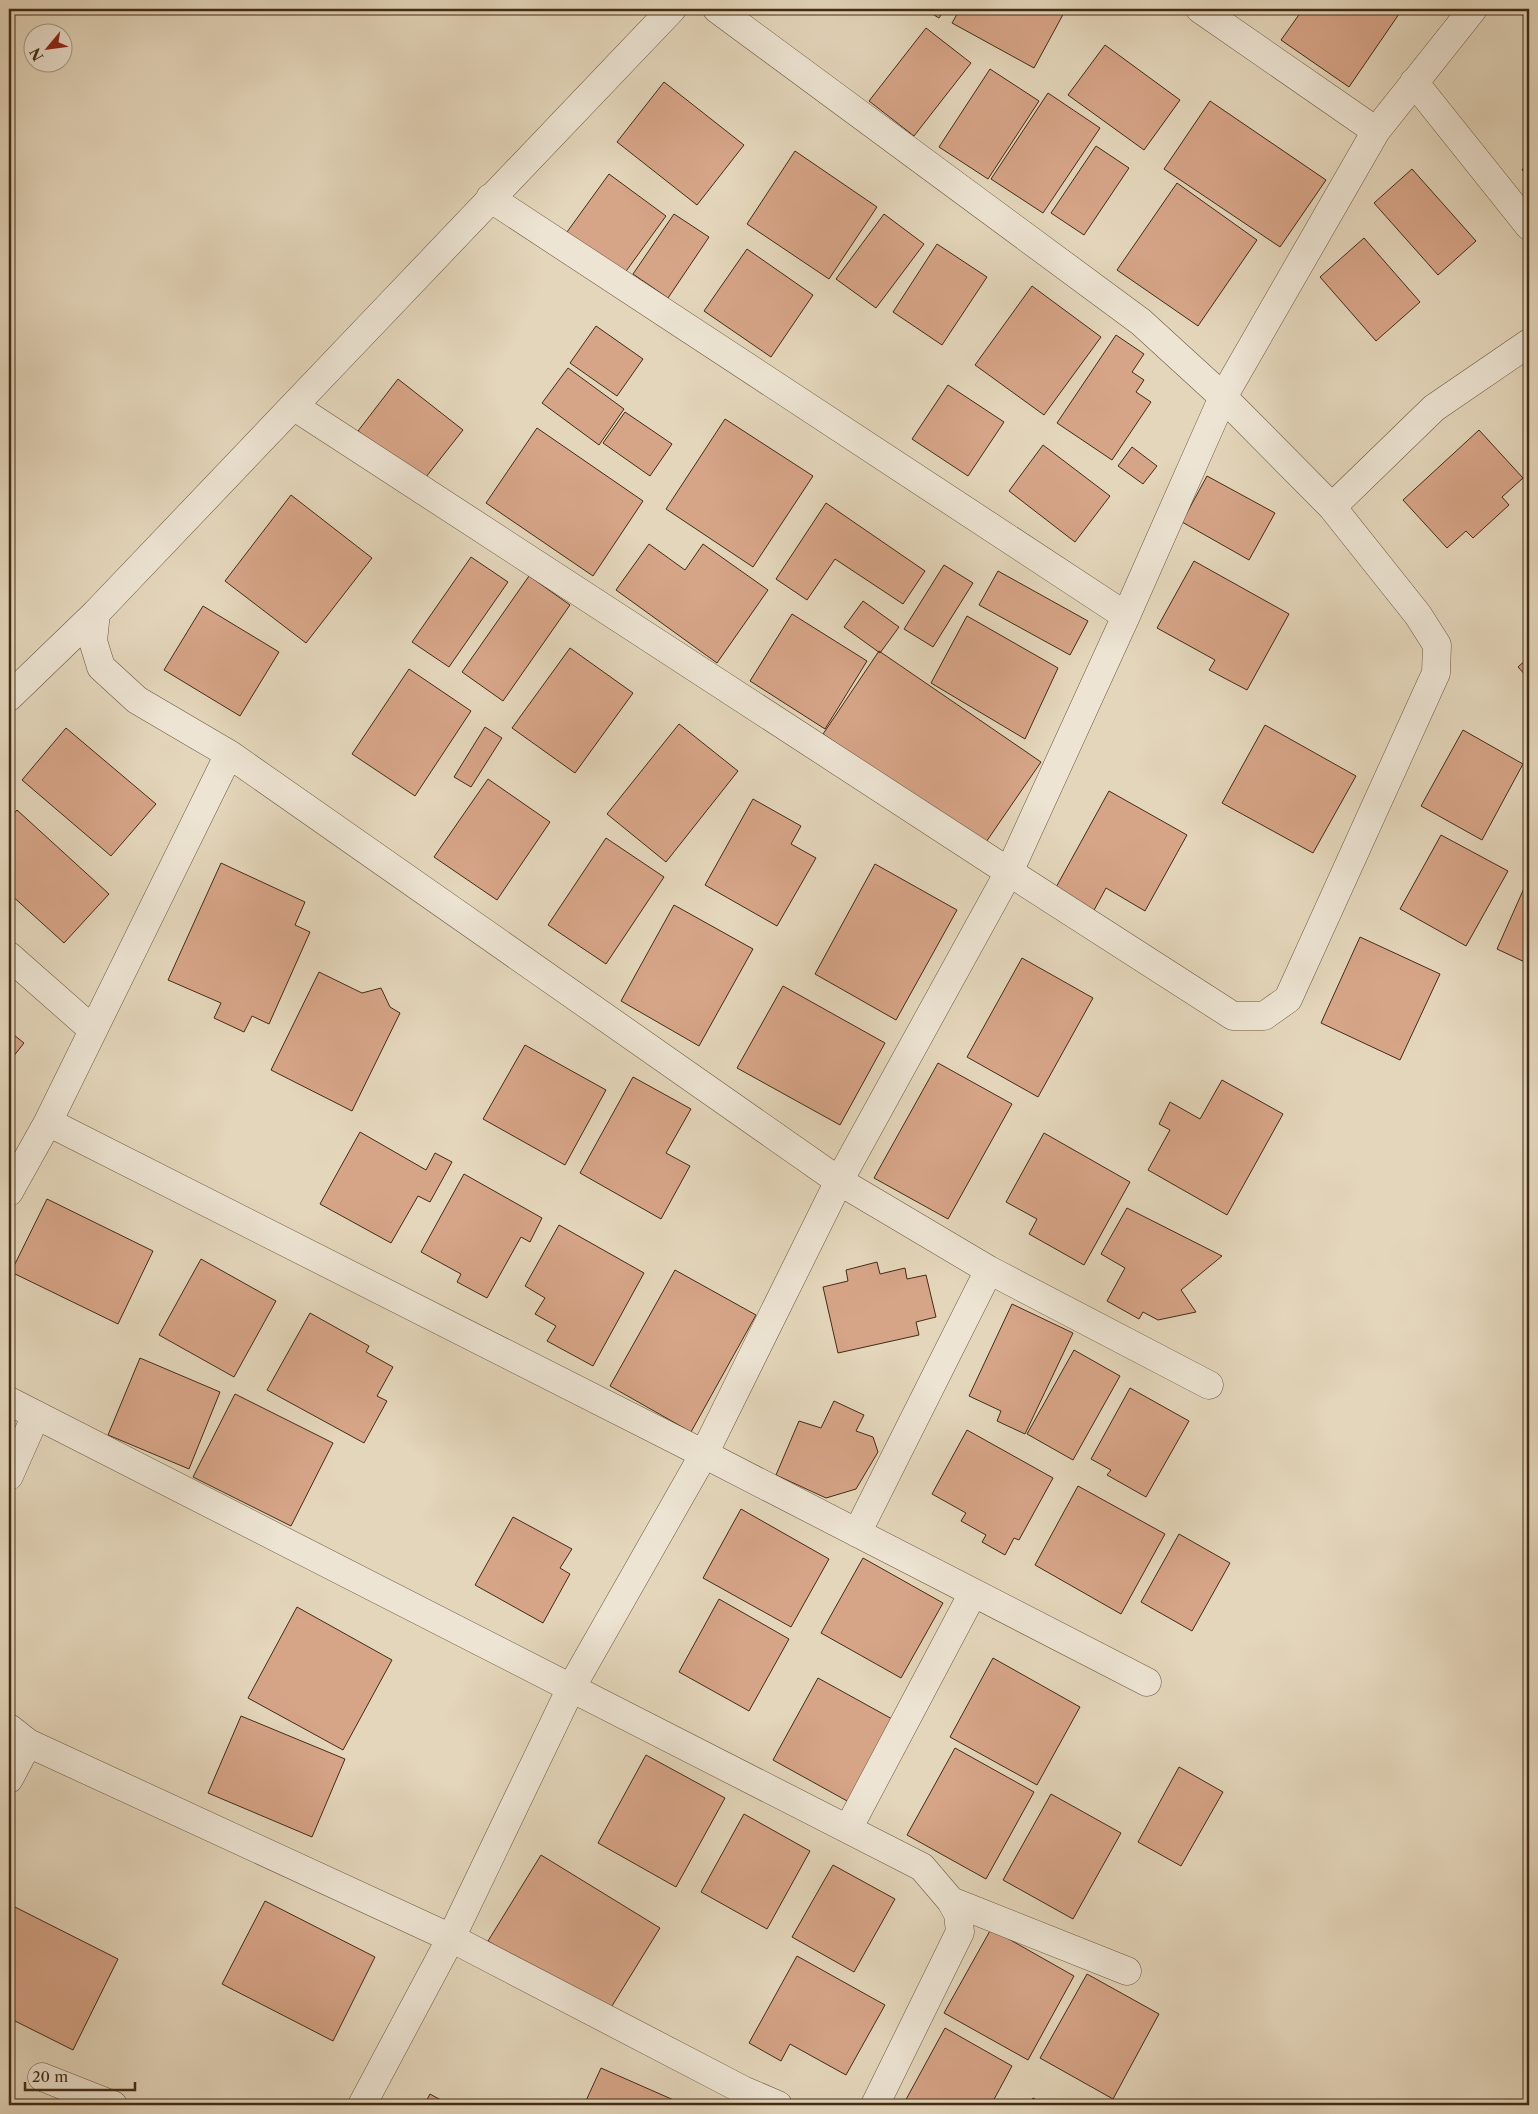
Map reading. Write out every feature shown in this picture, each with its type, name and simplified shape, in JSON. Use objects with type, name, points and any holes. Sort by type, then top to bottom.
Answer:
[{"type":"street","points":[[9,697],[96,613],[295,407],[490,198],[672,9]]},
{"type":"street","points":[[295,407],[1008,872],[1233,1016],[1264,1016],[1288,999],[1436,673],[1437,645],[1418,615],[1332,507],[1223,398],[1141,322],[717,9]]},
{"type":"street","points":[[1200,9],[1376,131]]},
{"type":"street","points":[[362,2105],[451,1938],[571,1688],[704,1454],[839,1180],[1008,872],[1126,616],[1223,398],[1376,131],[1473,9]]},
{"type":"street","points":[[1414,82],[1529,226]]},
{"type":"street","points":[[490,198],[1126,616]]},
{"type":"street","points":[[1332,507],[1434,408],[1529,344]]},
{"type":"street","points":[[96,613],[93,641],[101,666],[137,700],[229,754],[839,1180],[989,1270],[1209,1385]]},
{"type":"street","points":[[9,1192],[48,1122],[229,754]]},
{"type":"street","points":[[9,956],[94,1030]]},
{"type":"street","points":[[48,1122],[704,1454],[1146,1682]]},
{"type":"street","points":[[857,1533],[989,1270]]},
{"type":"street","points":[[9,1401],[922,1867],[951,1901],[958,1914],[960,1932],[875,2105]]},
{"type":"street","points":[[9,1476],[36,1415]]},
{"type":"street","points":[[848,1829],[973,1593]]},
{"type":"street","points":[[9,1779],[19,1736],[451,1938],[739,2098],[778,2105]]},
{"type":"street","points":[[951,1901],[1126,1971]]},
{"type":"street","points":[[42,2077],[113,2105]]},
{"type":"building","points":[[924,9],[945,9],[939,18]]},
{"type":"building","points":[[960,9],[1066,9],[1034,68],[952,23]]},
{"type":"building","points":[[1303,9],[1391,9],[1399,14],[1349,87],[1281,40]]},
{"type":"building","points":[[1519,9],[1529,9],[1529,20],[1517,11]]},
{"type":"building","points":[[926,28],[971,63],[914,136],[869,101]]},
{"type":"building","points":[[1105,45],[1180,100],[1144,150],[1068,95]]},
{"type":"building","points":[[990,69],[1039,101],[988,179],[939,147]]},
{"type":"building","points":[[664,82],[744,145],[697,205],[617,142]]},
{"type":"building","points":[[1048,93],[1100,128],[1043,213],[991,179]]},
{"type":"building","points":[[1210,101],[1326,180],[1280,247],[1164,169]]},
{"type":"building","points":[[1096,146],[1129,168],[1084,235],[1051,213]]},
{"type":"building","points":[[795,151],[877,207],[829,279],[747,224]]},
{"type":"building","points":[[1529,161],[1529,175],[1522,170]]},
{"type":"building","points":[[1412,169],[1476,241],[1438,275],[1374,203]]},
{"type":"building","points":[[609,174],[666,216],[624,274],[567,232]]},
{"type":"building","points":[[1177,183],[1257,240],[1198,326],[1117,270]]},
{"type":"building","points":[[674,214],[709,237],[668,298],[633,274]]},
{"type":"building","points":[[884,214],[924,244],[876,308],[836,279]]},
{"type":"building","points":[[1364,238],[1420,302],[1376,341],[1320,277]]},
{"type":"building","points":[[937,244],[987,277],[942,345],[893,312]]},
{"type":"building","points":[[747,249],[813,295],[771,357],[704,311]]},
{"type":"building","points":[[1032,286],[1101,337],[1044,415],[975,365]]},
{"type":"building","points":[[596,326],[643,359],[617,396],[570,363]]},
{"type":"building","points":[[1116,335],[1144,354],[1132,372],[1144,380],[1136,392],[1151,402],[1112,460],[1057,423]]},
{"type":"building","points":[[568,368],[624,409],[599,445],[542,403]]},
{"type":"building","points":[[398,379],[463,430],[422,482],[358,431]]},
{"type":"building","points":[[948,385],[1004,422],[968,476],[912,439]]},
{"type":"building","points":[[625,412],[672,444],[650,476],[603,443]]},
{"type":"building","points":[[725,419],[813,476],[753,567],[666,509]]},
{"type":"building","points":[[537,428],[643,501],[593,576],[486,503]]},
{"type":"building","points":[[1479,430],[1523,478],[1502,497],[1509,505],[1473,538],[1466,531],[1447,548],[1403,500]]},
{"type":"building","points":[[1043,445],[1110,496],[1075,542],[1009,491]]},
{"type":"building","points":[[1132,447],[1157,466],[1143,484],[1118,466]]},
{"type":"building","points":[[1207,476],[1275,513],[1249,560],[1182,522]]},
{"type":"building","points":[[291,495],[372,558],[306,643],[225,581]]},
{"type":"building","points":[[826,503],[925,571],[903,604],[835,559],[807,600],[776,579]]},
{"type":"building","points":[[649,544],[685,570],[703,544],[768,590],[717,663],[616,590]]},
{"type":"building","points":[[471,557],[508,582],[449,667],[412,642]]},
{"type":"building","points":[[1194,561],[1289,614],[1247,690],[1209,670],[1215,660],[1157,628]]},
{"type":"building","points":[[944,565],[973,583],[933,647],[904,629]]},
{"type":"building","points":[[998,571],[1088,621],[1070,655],[979,605]]},
{"type":"building","points":[[529,576],[570,605],[503,701],[462,672]]},
{"type":"building","points":[[863,601],[899,627],[880,653],[844,627]]},
{"type":"building","points":[[203,606],[279,652],[240,716],[164,670]]},
{"type":"building","points":[[792,614],[867,661],[825,729],[750,681]]},
{"type":"building","points":[[967,616],[1058,668],[1025,739],[931,683]]},
{"type":"building","points":[[570,648],[633,693],[575,773],[512,728]]},
{"type":"building","points":[[879,651],[1041,762],[984,845],[823,734]]},
{"type":"building","points":[[1529,657],[1529,679],[1518,667]]},
{"type":"building","points":[[409,669],[471,711],[415,796],[352,754]]},
{"type":"building","points":[[679,724],[738,771],[666,862],[607,814]]},
{"type":"building","points":[[1265,725],[1356,776],[1313,853],[1222,803]]},
{"type":"building","points":[[485,727],[502,738],[471,787],[454,777]]},
{"type":"building","points":[[66,728],[156,804],[111,856],[22,780]]},
{"type":"building","points":[[1463,730],[1523,764],[1482,840],[1421,806]]},
{"type":"building","points":[[488,779],[550,822],[497,900],[434,857]]},
{"type":"building","points":[[1109,791],[1187,835],[1145,911],[1106,888],[1093,912],[1054,891]]},
{"type":"building","points":[[753,799],[801,826],[791,844],[816,858],[777,926],[705,885]]},
{"type":"building","points":[[17,810],[109,894],[64,943],[9,893],[9,819]]},
{"type":"building","points":[[1441,835],[1508,871],[1466,946],[1400,909]]},
{"type":"building","points":[[606,838],[664,877],[606,964],[548,925]]},
{"type":"building","points":[[221,863],[305,902],[295,925],[310,932],[269,1024],[252,1016],[244,1032],[214,1018],[221,1003],[168,980]]},
{"type":"building","points":[[875,864],[957,910],[896,1020],[815,974]]},
{"type":"building","points":[[1529,877],[1529,964],[1497,949]]},
{"type":"building","points":[[674,905],[753,949],[699,1046],[621,1001]]},
{"type":"building","points":[[1360,937],[1440,974],[1400,1060],[1321,1023]]},
{"type":"building","points":[[1022,958],[1093,998],[1038,1097],[967,1057]]},
{"type":"building","points":[[319,972],[362,993],[381,988],[390,1007],[400,1013],[352,1111],[271,1070]]},
{"type":"building","points":[[783,986],[885,1043],[840,1125],[737,1068]]},
{"type":"building","points":[[9,1031],[24,1043],[9,1062]]},
{"type":"building","points":[[525,1045],[606,1090],[565,1165],[483,1119]]},
{"type":"building","points":[[938,1063],[1012,1104],[948,1219],[874,1178]]},
{"type":"building","points":[[633,1077],[691,1109],[666,1153],[690,1166],[661,1219],[580,1173]]},
{"type":"building","points":[[1222,1080],[1283,1114],[1227,1215],[1148,1170],[1170,1130],[1159,1124],[1170,1102],[1200,1119]]},
{"type":"building","points":[[360,1132],[426,1170],[435,1153],[452,1162],[430,1202],[418,1196],[391,1243],[320,1204]]},
{"type":"building","points":[[1044,1133],[1130,1182],[1084,1265],[1029,1234],[1037,1219],[1006,1202]]},
{"type":"building","points":[[464,1174],[542,1218],[530,1242],[521,1237],[487,1298],[457,1282],[461,1274],[421,1252]]},
{"type":"building","points":[[47,1199],[153,1251],[118,1324],[11,1272]]},
{"type":"building","points":[[1127,1208],[1222,1256],[1181,1290],[1196,1312],[1158,1320],[1143,1312],[1139,1319],[1107,1301],[1125,1268],[1101,1254]]},
{"type":"building","points":[[559,1225],[644,1273],[593,1366],[547,1341],[556,1326],[535,1314],[545,1298],[525,1286]]},
{"type":"building","points":[[201,1259],[276,1301],[234,1377],[159,1335]]},
{"type":"building","points":[[877,1262],[880,1274],[905,1268],[907,1279],[926,1275],[936,1317],[916,1322],[919,1335],[838,1353],[823,1287],[848,1281],[846,1270]]},
{"type":"building","points":[[675,1270],[756,1315],[691,1432],[610,1386]]},
{"type":"building","points":[[1012,1304],[1073,1333],[1025,1434],[997,1421],[1001,1411],[969,1396]]},
{"type":"building","points":[[310,1313],[369,1346],[366,1352],[393,1367],[377,1396],[387,1401],[364,1443],[267,1390]]},
{"type":"building","points":[[1074,1350],[1120,1376],[1073,1460],[1027,1434]]},
{"type":"building","points":[[140,1358],[220,1392],[189,1469],[108,1435]]},
{"type":"building","points":[[1130,1388],[1189,1421],[1146,1497],[1107,1475],[1111,1470],[1091,1459]]},
{"type":"building","points":[[235,1394],[333,1443],[291,1526],[193,1477]]},
{"type":"building","points":[[834,1401],[864,1415],[856,1431],[873,1437],[878,1452],[856,1489],[826,1498],[776,1475],[799,1421],[821,1428]]},
{"type":"building","points":[[967,1430],[1053,1478],[1019,1540],[1014,1538],[1005,1555],[982,1542],[986,1535],[961,1521],[966,1513],[932,1494]]},
{"type":"building","points":[[1078,1486],[1165,1534],[1121,1614],[1035,1565]]},
{"type":"building","points":[[741,1509],[829,1559],[791,1627],[703,1578]]},
{"type":"building","points":[[513,1517],[572,1549],[560,1568],[570,1574],[543,1623],[475,1585]]},
{"type":"building","points":[[1179,1534],[1230,1563],[1192,1631],[1141,1602]]},
{"type":"building","points":[[863,1558],[943,1603],[901,1678],[821,1633]]},
{"type":"building","points":[[719,1599],[789,1639],[749,1711],[679,1672]]},
{"type":"building","points":[[297,1607],[392,1660],[343,1750],[248,1698]]},
{"type":"building","points":[[993,1658],[1080,1707],[1037,1785],[950,1737]]},
{"type":"building","points":[[818,1678],[894,1720],[849,1802],[773,1760]]},
{"type":"building","points":[[241,1716],[345,1759],[312,1837],[208,1793]]},
{"type":"building","points":[[955,1748],[1034,1792],[986,1879],[907,1835]]},
{"type":"building","points":[[646,1755],[725,1798],[676,1887],[598,1843]]},
{"type":"building","points":[[1179,1767],[1223,1792],[1181,1866],[1138,1842]]},
{"type":"building","points":[[1051,1794],[1121,1833],[1073,1919],[1003,1880]]},
{"type":"building","points":[[744,1814],[810,1851],[767,1929],[701,1892]]},
{"type":"building","points":[[541,1855],[660,1928],[607,2014],[488,1941]]},
{"type":"building","points":[[833,1865],[895,1899],[854,1972],[792,1937]]},
{"type":"building","points":[[265,1901],[375,1957],[333,2041],[222,1984]]},
{"type":"building","points":[[9,1904],[118,1959],[73,2050],[9,2018]]},
{"type":"building","points":[[991,1929],[1074,1976],[1028,2060],[944,2013]]},
{"type":"building","points":[[797,1956],[885,2005],[846,2075],[790,2044],[781,2061],[749,2043]]},
{"type":"building","points":[[1087,1974],[1159,2014],[1113,2099],[1040,2058]]},
{"type":"building","points":[[945,2028],[1012,2066],[991,2105],[903,2105]]},
{"type":"building","points":[[601,2068],[685,2105],[584,2105]]},
{"type":"building","points":[[430,2094],[450,2105],[424,2105]]},
{"type":"building","points":[[1033,2098],[1046,2105],[1029,2105]]}]
